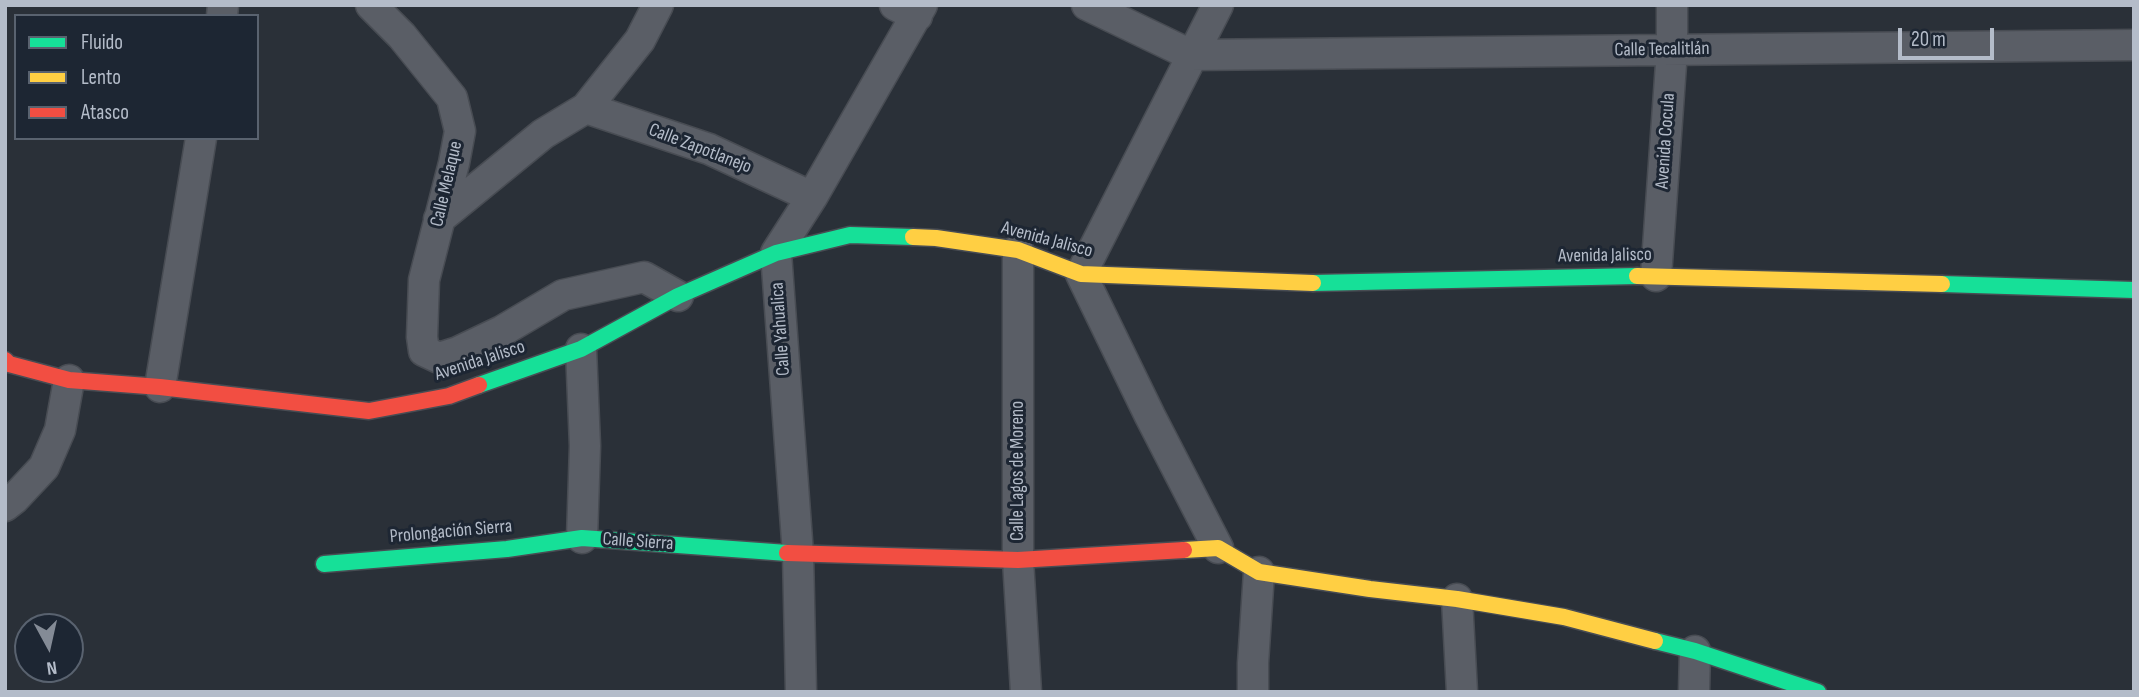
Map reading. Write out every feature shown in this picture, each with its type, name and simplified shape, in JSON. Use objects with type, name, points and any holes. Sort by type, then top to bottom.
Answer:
[{"type":"street","name":"Calle Melaque","points":[[371,5],[402,36],[452,98],[460,131],[424,280],[424,351],[439,358],[458,352],[502,331],[563,295],[645,277],[678,296]]},
{"type":"street","points":[[439,219],[543,134],[586,108],[640,40],[658,5]]},
{"type":"street","points":[[1087,5],[1191,55]]},
{"type":"street","points":[[1218,5],[1081,274],[1218,548],[1259,572],[1457,599],[1564,617],[1695,650],[1818,692]]},
{"type":"street","name":"Avenida Cocula","points":[[1656,276],[1672,50],[1672,5]]},
{"type":"street","points":[[776,253],[811,197],[911,9]]},
{"type":"street","name":"Calle Tecalitlán","points":[[1191,55],[2134,45]]},
{"type":"street","name":"Calle Zapotlanejo","points":[[586,108],[709,149],[811,197]]},
{"type":"street","points":[[160,387],[201,140]]},
{"type":"street","name":"Avenida Jalisco","points":[[5,360],[9,364],[69,380],[160,387],[369,411],[449,396],[580,349],[678,296],[776,253],[850,235],[936,238],[1018,250],[1081,274],[1298,284],[1656,276],[2134,290]]},
{"type":"street","name":"Calle Lagos de Moreno","points":[[1018,250],[1018,560],[1026,692]]},
{"type":"street","name":"Calle Yahualica","points":[[776,253],[798,554],[801,692]]},
{"type":"street","name":"Calle Sierra","points":[[580,349],[585,446],[582,538],[798,554],[1018,560],[1218,548]]},
{"type":"street","points":[[5,506],[44,467],[60,430],[69,380]]},
{"type":"street","name":"Prolongación Sierra","points":[[324,564],[507,549],[582,538]]},
{"type":"street","points":[[1254,692],[1253,663],[1259,572]]},
{"type":"street","points":[[1457,599],[1462,692]]},
{"type":"street","points":[[1694,692],[1695,650]]},
{"type":"traffic: fast","points":[[479,385],[581,349],[678,296],[776,253],[850,235],[913,237]]},
{"type":"traffic: fast","points":[[1313,283],[1637,276]]},
{"type":"traffic: fast","points":[[1942,284],[2134,290]]},
{"type":"traffic: fast","points":[[324,564],[507,549],[582,538],[787,553]]},
{"type":"traffic: fast","points":[[1655,641],[1695,651],[1818,692]]},
{"type":"traffic: slow","points":[[913,237],[1018,250],[1081,274],[1313,283]]},
{"type":"traffic: slow","points":[[1637,276],[1942,284]]},
{"type":"traffic: slow","points":[[1184,550],[1218,548],[1259,572],[1457,599],[1564,617],[1655,641]]},
{"type":"traffic: jam","points":[[5,360],[9,364],[69,380],[160,387],[369,411],[449,396],[479,385]]},
{"type":"traffic: jam","points":[[787,553],[1018,560],[1184,550]]}]
